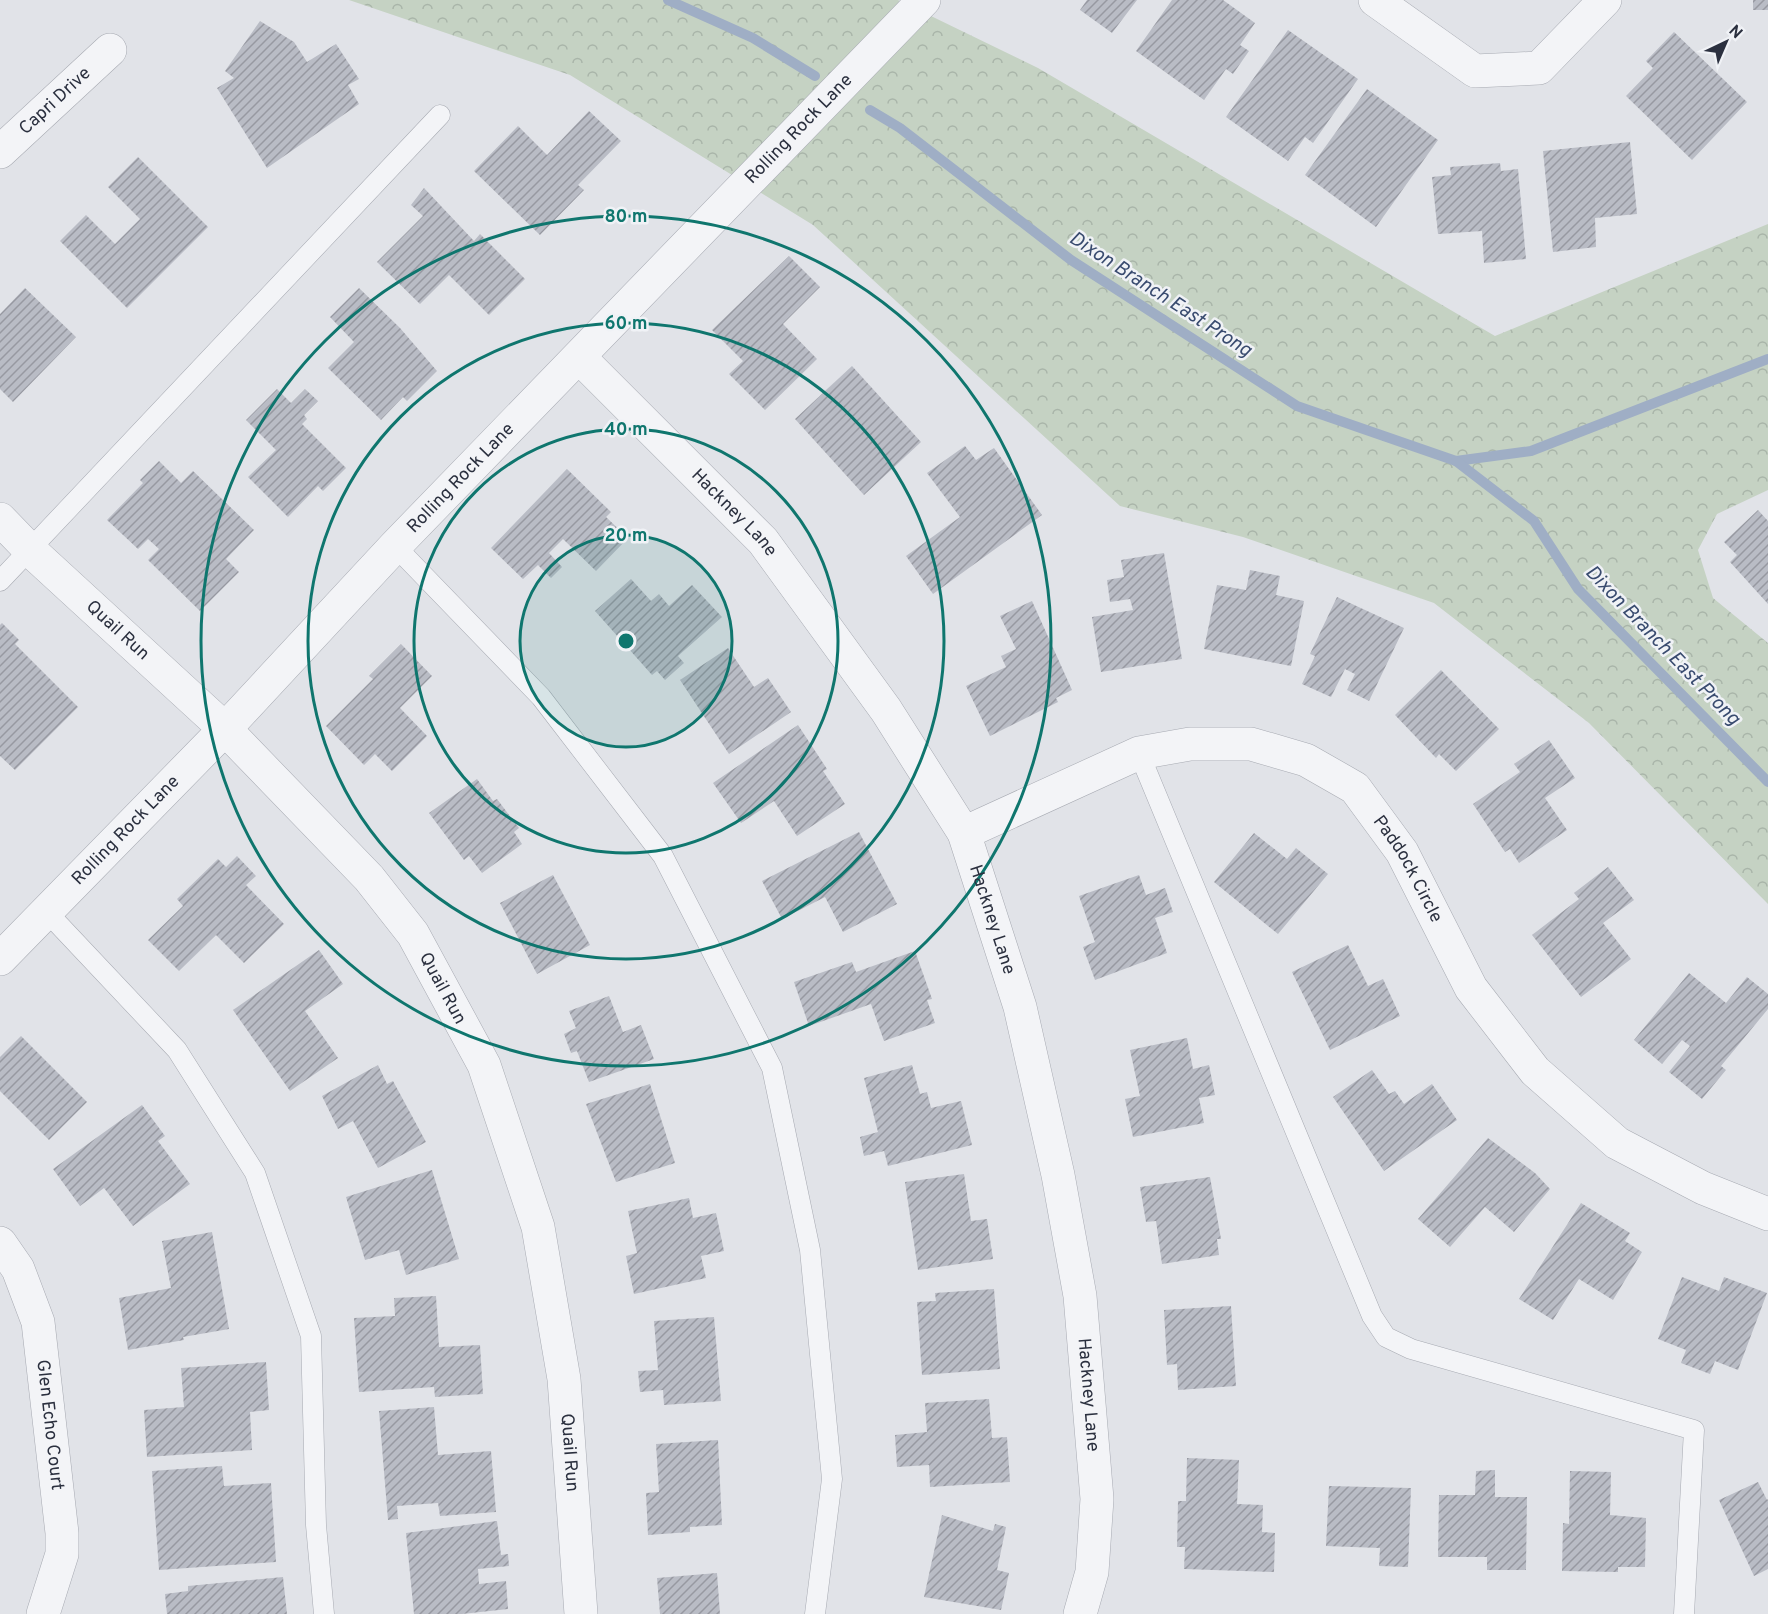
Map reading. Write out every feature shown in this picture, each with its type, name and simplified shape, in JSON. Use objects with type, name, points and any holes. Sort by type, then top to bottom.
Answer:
[{"type":"street","name":"Rolling Rock Lane","points":[[0,959],[225,729],[395,546],[924,0]]},
{"type":"street","points":[[1375,0],[1475,71],[1539,68],[1605,0]]},
{"type":"street","name":"Capri Drive","points":[[0,152],[110,50]]},
{"type":"street","name":"Hackney Lane","points":[[579,357],[763,541],[886,710],[964,833],[1020,1007],[1058,1175],[1080,1296],[1097,1499],[1092,1572],[1080,1614]]},
{"type":"street","name":"Quail Run","points":[[0,519],[30,550],[225,729],[369,878],[413,934],[484,1065],[538,1227],[564,1379],[581,1614]]},
{"type":"street","name":"Paddock Circle","points":[[964,833],[1139,753],[1190,744],[1251,744],[1306,760],[1355,788],[1402,852],[1472,988],[1535,1071],[1617,1143],[1703,1188],[1768,1214]]},
{"type":"street","name":"Glen Echo Court","points":[[0,1243],[18,1269],[38,1322],[62,1533],[62,1554],[43,1614]]},
{"type":"lane","points":[[0,582],[440,115]]},
{"type":"lane","points":[[395,546],[541,697],[663,856],[772,1068],[810,1250],[832,1479],[815,1614]]},
{"type":"lane","points":[[1139,753],[1372,1316],[1386,1337],[1411,1349],[1694,1430],[1684,1614]]},
{"type":"lane","points":[[46,911],[177,1050],[255,1173],[311,1336],[316,1525],[324,1614]]},
{"type":"green space","points":[[349,0],[898,0],[1038,68],[1495,336],[1768,224],[1768,490],[1717,514],[1698,550],[1713,598],[1768,643],[1768,904],[1589,723],[1434,603],[1243,537],[1120,506],[813,225],[570,75]]},
{"type":"building","points":[[1087,0],[1137,0],[1112,33],[1080,10]]},
{"type":"building","points":[[1172,0],[1223,0],[1255,23],[1240,45],[1249,51],[1233,74],[1226,69],[1204,100],[1136,51]]},
{"type":"building","points":[[1753,0],[1768,0],[1768,10],[1753,10]]},
{"type":"building","points":[[260,21],[294,42],[307,62],[336,44],[359,79],[348,85],[359,104],[267,168],[217,88],[234,78],[225,71]]},
{"type":"building","points":[[1288,30],[1358,79],[1313,143],[1305,137],[1288,161],[1226,117]]},
{"type":"building","points":[[1674,32],[1747,102],[1692,160],[1626,96],[1653,68],[1646,61]]},
{"type":"building","points":[[1367,89],[1438,140],[1376,227],[1305,175]]},
{"type":"building","points":[[589,111],[621,141],[578,185],[584,190],[540,235],[474,171],[518,126],[547,155]]},
{"type":"building","points":[[1630,142],[1637,214],[1595,218],[1596,247],[1553,252],[1543,151]]},
{"type":"building","points":[[138,157],[208,227],[127,308],[60,241],[86,215],[115,244],[140,219],[108,187]]},
{"type":"building","points":[[1500,163],[1501,171],[1518,169],[1526,259],[1484,263],[1482,231],[1438,234],[1432,177],[1451,175],[1450,167]]},
{"type":"building","points":[[424,188],[474,241],[480,234],[525,279],[489,315],[449,275],[420,304],[377,262],[423,216],[411,205]]},
{"type":"building","points":[[789,256],[820,287],[783,324],[817,359],[765,410],[729,374],[743,361],[712,330]]},
{"type":"building","points":[[25,288],[76,337],[13,402],[0,389],[0,314]]},
{"type":"building","points":[[359,288],[400,328],[437,371],[407,401],[403,397],[381,420],[328,368],[354,342],[330,317]]},
{"type":"building","points":[[852,366],[921,442],[864,495],[795,419]]},
{"type":"building","points":[[277,389],[291,403],[305,389],[318,401],[304,415],[307,419],[302,424],[346,468],[323,491],[318,486],[288,517],[248,477],[276,450],[246,420]]},
{"type":"building","points":[[965,446],[976,460],[994,448],[1042,515],[933,594],[906,556],[960,517],[927,473]]},
{"type":"building","points":[[159,461],[181,483],[193,471],[254,530],[226,559],[239,572],[200,611],[148,560],[159,549],[148,539],[138,549],[107,520],[143,483],[140,480]]},
{"type":"building","points":[[567,469],[611,512],[606,517],[628,538],[596,571],[563,539],[549,553],[562,567],[551,578],[538,565],[523,579],[491,548]]},
{"type":"building","points":[[1758,510],[1768,521],[1768,604],[1730,562],[1737,555],[1724,542]]},
{"type":"building","points":[[1164,553],[1182,659],[1101,672],[1092,617],[1133,610],[1130,599],[1110,602],[1107,580],[1124,577],[1121,560]]},
{"type":"building","points":[[1250,570],[1280,576],[1276,595],[1304,601],[1291,666],[1204,649],[1217,585],[1246,590]]},
{"type":"building","points":[[631,579],[651,601],[659,594],[669,606],[692,585],[722,617],[678,656],[684,663],[665,680],[657,671],[652,675],[595,611]]},
{"type":"building","points":[[1337,597],[1404,628],[1369,701],[1347,690],[1355,674],[1345,669],[1331,697],[1302,684],[1315,656],[1310,654]]},
{"type":"building","points":[[1032,601],[1072,690],[1056,698],[1058,702],[990,736],[966,686],[1006,667],[1001,656],[1016,649],[1000,616]]},
{"type":"building","points":[[2,623],[19,640],[15,644],[78,707],[15,770],[0,756],[0,625]]},
{"type":"building","points":[[401,644],[432,676],[400,708],[427,736],[392,771],[375,754],[364,765],[326,726],[373,679],[369,676]]},
{"type":"building","points":[[728,648],[754,687],[768,678],[791,712],[729,754],[680,680]]},
{"type":"building","points":[[1441,670],[1499,729],[1456,771],[1439,754],[1436,758],[1395,715]]},
{"type":"building","points":[[798,725],[827,769],[823,771],[845,804],[797,836],[774,801],[741,823],[713,783]]},
{"type":"building","points":[[1549,740],[1575,778],[1545,798],[1567,830],[1519,863],[1510,849],[1505,852],[1473,804],[1520,772],[1514,764]]},
{"type":"building","points":[[477,779],[493,801],[497,799],[519,828],[514,832],[522,844],[482,873],[469,856],[464,860],[429,813]]},
{"type":"building","points":[[859,832],[897,904],[843,932],[825,897],[782,919],[762,881]]},
{"type":"building","points":[[1254,833],[1287,859],[1296,848],[1328,874],[1278,934],[1214,882]]},
{"type":"building","points":[[237,856],[256,876],[246,885],[284,924],[244,963],[216,935],[179,971],[148,940],[183,906],[177,899],[218,859],[226,867]]},
{"type":"building","points":[[1608,867],[1634,900],[1603,923],[1631,959],[1581,997],[1532,935],[1579,899],[1574,893]]},
{"type":"building","points":[[553,875],[590,945],[537,974],[500,903]]},
{"type":"building","points":[[1139,875],[1146,895],[1165,888],[1173,912],[1155,918],[1167,953],[1095,980],[1083,947],[1095,942],[1079,896]]},
{"type":"building","points":[[1348,945],[1368,986],[1383,979],[1400,1016],[1330,1050],[1292,972]]},
{"type":"building","points":[[319,950],[343,984],[305,1011],[338,1058],[290,1091],[233,1010]]},
{"type":"building","points":[[915,951],[932,999],[927,1000],[935,1023],[884,1041],[871,1004],[809,1026],[794,982],[852,962],[856,972]]},
{"type":"building","points":[[1689,973],[1726,1003],[1747,977],[1768,994],[1768,1009],[1721,1066],[1726,1070],[1702,1099],[1669,1072],[1690,1046],[1682,1040],[1662,1064],[1634,1040]]},
{"type":"building","points":[[609,996],[623,1032],[641,1025],[654,1059],[589,1082],[577,1051],[571,1053],[564,1034],[576,1028],[569,1011]]},
{"type":"building","points":[[21,1036],[87,1102],[49,1140],[0,1091],[0,1057]]},
{"type":"building","points":[[1187,1038],[1193,1069],[1209,1065],[1215,1095],[1199,1098],[1204,1123],[1133,1137],[1125,1099],[1140,1096],[1130,1050]]},
{"type":"building","points":[[378,1065],[387,1084],[393,1081],[426,1142],[378,1168],[353,1121],[338,1129],[322,1096]]},
{"type":"building","points":[[912,1065],[920,1094],[927,1092],[931,1108],[961,1101],[972,1145],[888,1166],[884,1151],[864,1156],[860,1137],[878,1132],[864,1078]]},
{"type":"building","points":[[1372,1070],[1389,1094],[1395,1091],[1404,1104],[1432,1084],[1457,1120],[1384,1171],[1333,1097]]},
{"type":"building","points":[[650,1084],[675,1163],[616,1182],[586,1104]]},
{"type":"building","points":[[142,1105],[165,1136],[158,1141],[190,1184],[133,1226],[104,1188],[80,1206],[53,1169]]},
{"type":"building","points":[[1488,1138],[1535,1173],[1550,1189],[1514,1232],[1485,1207],[1450,1247],[1418,1219]]},
{"type":"building","points":[[432,1170],[459,1259],[406,1275],[399,1250],[365,1260],[346,1197]]},
{"type":"building","points":[[964,1174],[971,1221],[987,1219],[993,1259],[918,1270],[905,1182]]},
{"type":"building","points":[[1210,1177],[1221,1239],[1217,1239],[1219,1255],[1162,1264],[1156,1221],[1146,1222],[1140,1187]]},
{"type":"building","points":[[689,1198],[693,1218],[716,1213],[724,1251],[701,1256],[706,1278],[634,1294],[626,1256],[637,1253],[628,1211]]},
{"type":"building","points":[[1581,1203],[1630,1233],[1625,1241],[1642,1252],[1613,1300],[1579,1279],[1553,1320],[1519,1299]]},
{"type":"building","points":[[212,1232],[229,1329],[128,1350],[119,1298],[171,1288],[162,1241]]},
{"type":"building","points":[[1682,1277],[1719,1291],[1724,1277],[1767,1293],[1738,1370],[1715,1361],[1710,1374],[1681,1363],[1686,1350],[1658,1339]]},
{"type":"building","points":[[994,1289],[1000,1369],[922,1375],[917,1302],[936,1301],[935,1293]]},
{"type":"building","points":[[436,1296],[439,1347],[480,1345],[483,1394],[435,1397],[434,1387],[359,1392],[354,1318],[395,1316],[394,1298]]},
{"type":"building","points":[[1231,1306],[1236,1386],[1178,1390],[1177,1364],[1167,1365],[1164,1310]]},
{"type":"building","points":[[714,1317],[721,1401],[664,1405],[663,1390],[640,1392],[638,1371],[658,1370],[654,1321]]},
{"type":"building","points":[[266,1362],[269,1410],[250,1412],[252,1450],[147,1457],[144,1410],[184,1407],[181,1368]]},
{"type":"building","points":[[989,1399],[992,1438],[1007,1437],[1010,1482],[930,1487],[929,1465],[897,1467],[895,1435],[927,1432],[925,1403]]},
{"type":"building","points":[[434,1407],[438,1455],[491,1451],[496,1512],[440,1516],[438,1503],[397,1506],[398,1519],[388,1520],[379,1411]]},
{"type":"building","points":[[718,1440],[722,1525],[690,1527],[690,1532],[648,1535],[646,1493],[659,1492],[656,1444]]},
{"type":"building","points":[[1187,1458],[1239,1460],[1237,1504],[1263,1505],[1262,1532],[1275,1533],[1274,1572],[1184,1569],[1185,1547],[1177,1547],[1178,1501],[1186,1501]]},
{"type":"building","points":[[222,1466],[224,1486],[271,1483],[276,1562],[159,1570],[152,1471]]},
{"type":"building","points":[[1495,1470],[1495,1497],[1527,1497],[1526,1570],[1487,1570],[1487,1557],[1438,1557],[1439,1495],[1475,1495],[1476,1471]]},
{"type":"building","points":[[1570,1471],[1611,1472],[1610,1515],[1646,1518],[1645,1567],[1618,1567],[1618,1572],[1562,1571],[1563,1523],[1569,1524]]},
{"type":"building","points":[[1758,1482],[1768,1499],[1768,1569],[1754,1576],[1719,1500]]},
{"type":"building","points":[[1329,1486],[1411,1488],[1408,1567],[1379,1566],[1380,1548],[1326,1546]]},
{"type":"building","points":[[942,1515],[993,1531],[995,1524],[1006,1527],[997,1570],[1009,1573],[1001,1610],[924,1597]]},
{"type":"building","points":[[497,1521],[501,1555],[508,1554],[509,1566],[478,1569],[479,1584],[506,1581],[508,1609],[462,1614],[414,1614],[406,1533]]},
{"type":"building","points":[[717,1573],[720,1614],[660,1614],[657,1578]]},
{"type":"building","points":[[283,1577],[287,1614],[167,1614],[165,1594],[188,1591],[188,1586]]},
{"type":"waterway","name":"Dixon Branch East Prong","points":[[668,0],[753,38],[815,76]]},
{"type":"waterway","name":"Dixon Branch East Prong","points":[[870,110],[900,128],[1071,260],[1297,406],[1456,461],[1531,451],[1768,359]]},
{"type":"waterway","name":"Dixon Branch East Prong","points":[[1456,461],[1534,521],[1578,589],[1768,782]]}]
